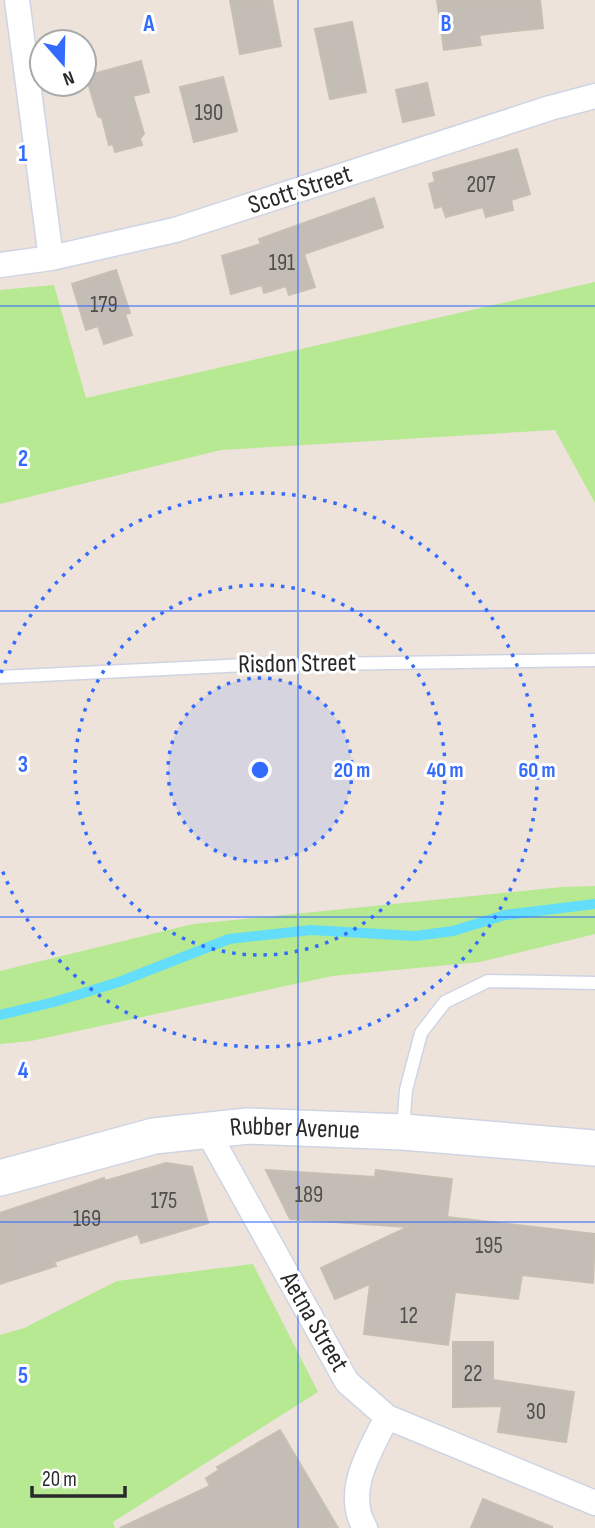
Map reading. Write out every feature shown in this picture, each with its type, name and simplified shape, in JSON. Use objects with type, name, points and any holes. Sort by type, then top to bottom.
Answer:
[{"type":"street","points":[[17,0],[51,258]]},
{"type":"street","name":"Scott Street","points":[[0,265],[51,258],[175,230],[550,108],[595,96]]},
{"type":"street","name":"Rubber Avenue","points":[[0,1178],[154,1136],[248,1126],[403,1132],[595,1148]]},
{"type":"street","name":"Aetna Street","points":[[206,1129],[347,1382],[387,1417],[595,1503]]},
{"type":"street","points":[[365,1528],[356,1493],[367,1458],[387,1417]]},
{"type":"lane","name":"Risdon Street","points":[[0,677],[246,665],[595,660]]},
{"type":"lane","points":[[403,1132],[406,1090],[421,1033],[445,1002],[488,981],[595,983]]},
{"type":"green space","points":[[595,282],[595,503],[555,430],[221,450],[0,504],[0,290],[54,285],[86,398]]},
{"type":"green space","points":[[595,886],[595,934],[480,962],[332,976],[31,1041],[0,1044],[0,971],[193,924],[562,887]]},
{"type":"green space","points":[[253,1264],[318,1392],[113,1522],[115,1528],[0,1528],[0,1335],[24,1328],[117,1281]]},
{"type":"building","points":[[230,0],[272,0],[281,46],[240,54]]},
{"type":"building","points":[[437,0],[540,0],[543,28],[479,35],[481,45],[444,50]]},
{"type":"building","points":[[352,22],[366,92],[330,99],[315,29]]},
{"type":"building","points":[[141,61],[149,92],[133,96],[144,134],[140,138],[142,145],[115,152],[113,144],[109,145],[102,118],[98,116],[93,98],[98,98],[98,73]]},
{"type":"building","points":[[223,77],[237,131],[194,142],[180,87]]},
{"type":"building","points":[[427,83],[434,115],[403,122],[396,90]]},
{"type":"building","points":[[517,149],[530,194],[511,200],[513,210],[486,217],[483,207],[446,217],[442,206],[435,208],[429,184],[435,182],[433,173]]},
{"type":"building","points":[[374,198],[383,227],[304,254],[315,287],[289,295],[286,286],[264,293],[262,285],[231,294],[222,256],[261,244],[259,239]]},
{"type":"building","points":[[116,270],[130,313],[125,314],[132,335],[104,344],[98,326],[86,330],[72,284]]},
{"type":"building","points":[[166,1163],[192,1167],[208,1223],[141,1243],[138,1234],[54,1262],[56,1266],[0,1284],[0,1213],[104,1178],[105,1181]]},
{"type":"building","points":[[266,1170],[375,1177],[376,1170],[452,1179],[447,1217],[595,1234],[593,1283],[522,1275],[518,1299],[455,1292],[448,1345],[364,1334],[370,1284],[335,1299],[321,1268],[408,1227],[290,1219]]},
{"type":"building","points":[[453,1342],[493,1342],[493,1380],[574,1392],[566,1442],[498,1432],[502,1406],[453,1407]]},
{"type":"building","points":[[280,1430],[338,1528],[120,1528],[210,1486],[206,1478],[219,1470],[217,1467]]},
{"type":"building","points":[[483,1499],[552,1527],[552,1528],[471,1528]]},
{"type":"waterway","points":[[0,1015],[119,982],[229,939],[311,930],[415,936],[453,931],[505,915],[595,904]]}]
